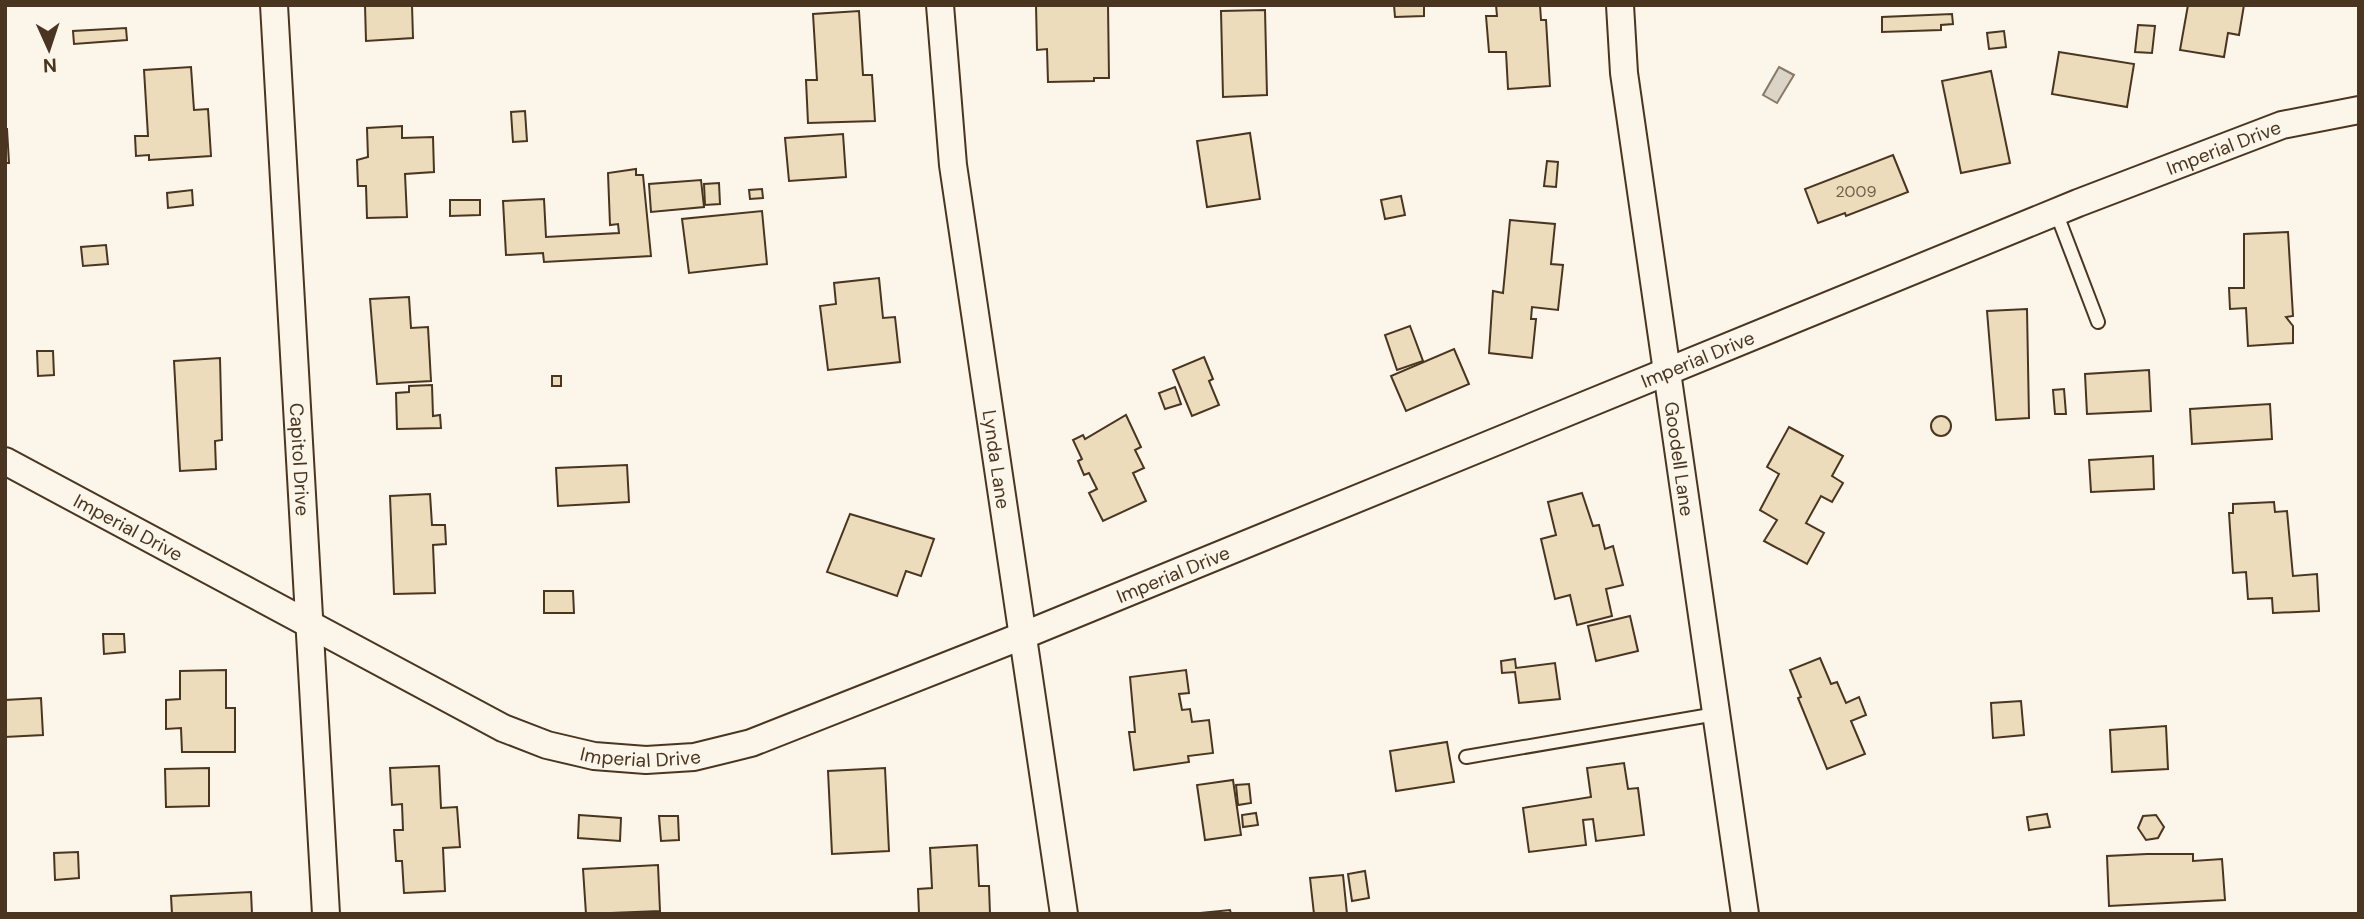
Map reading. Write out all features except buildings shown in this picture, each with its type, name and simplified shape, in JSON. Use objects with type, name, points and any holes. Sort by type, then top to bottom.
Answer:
[{"type":"street","name":"Capitol Drive","points":[[274,5],[326,914]]},
{"type":"street","name":"Lynda Lane","points":[[940,5],[953,165],[1064,914]]},
{"type":"street","name":"Goodell Lane","points":[[1620,5],[1624,73],[1745,914]]},
{"type":"street","name":"Imperial Drive","points":[[5,461],[503,729],[547,746],[594,756],[646,760],[694,757],[751,743],[1022,636],[2056,212],[2282,125],[2359,110]]},
{"type":"lane","points":[[2056,212],[2098,322]]},
{"type":"lane","points":[[1466,757],[1716,714]]},
{"type":"shaded area","points":[[1779,67],[1794,75],[1777,103],[1763,95]]}]
